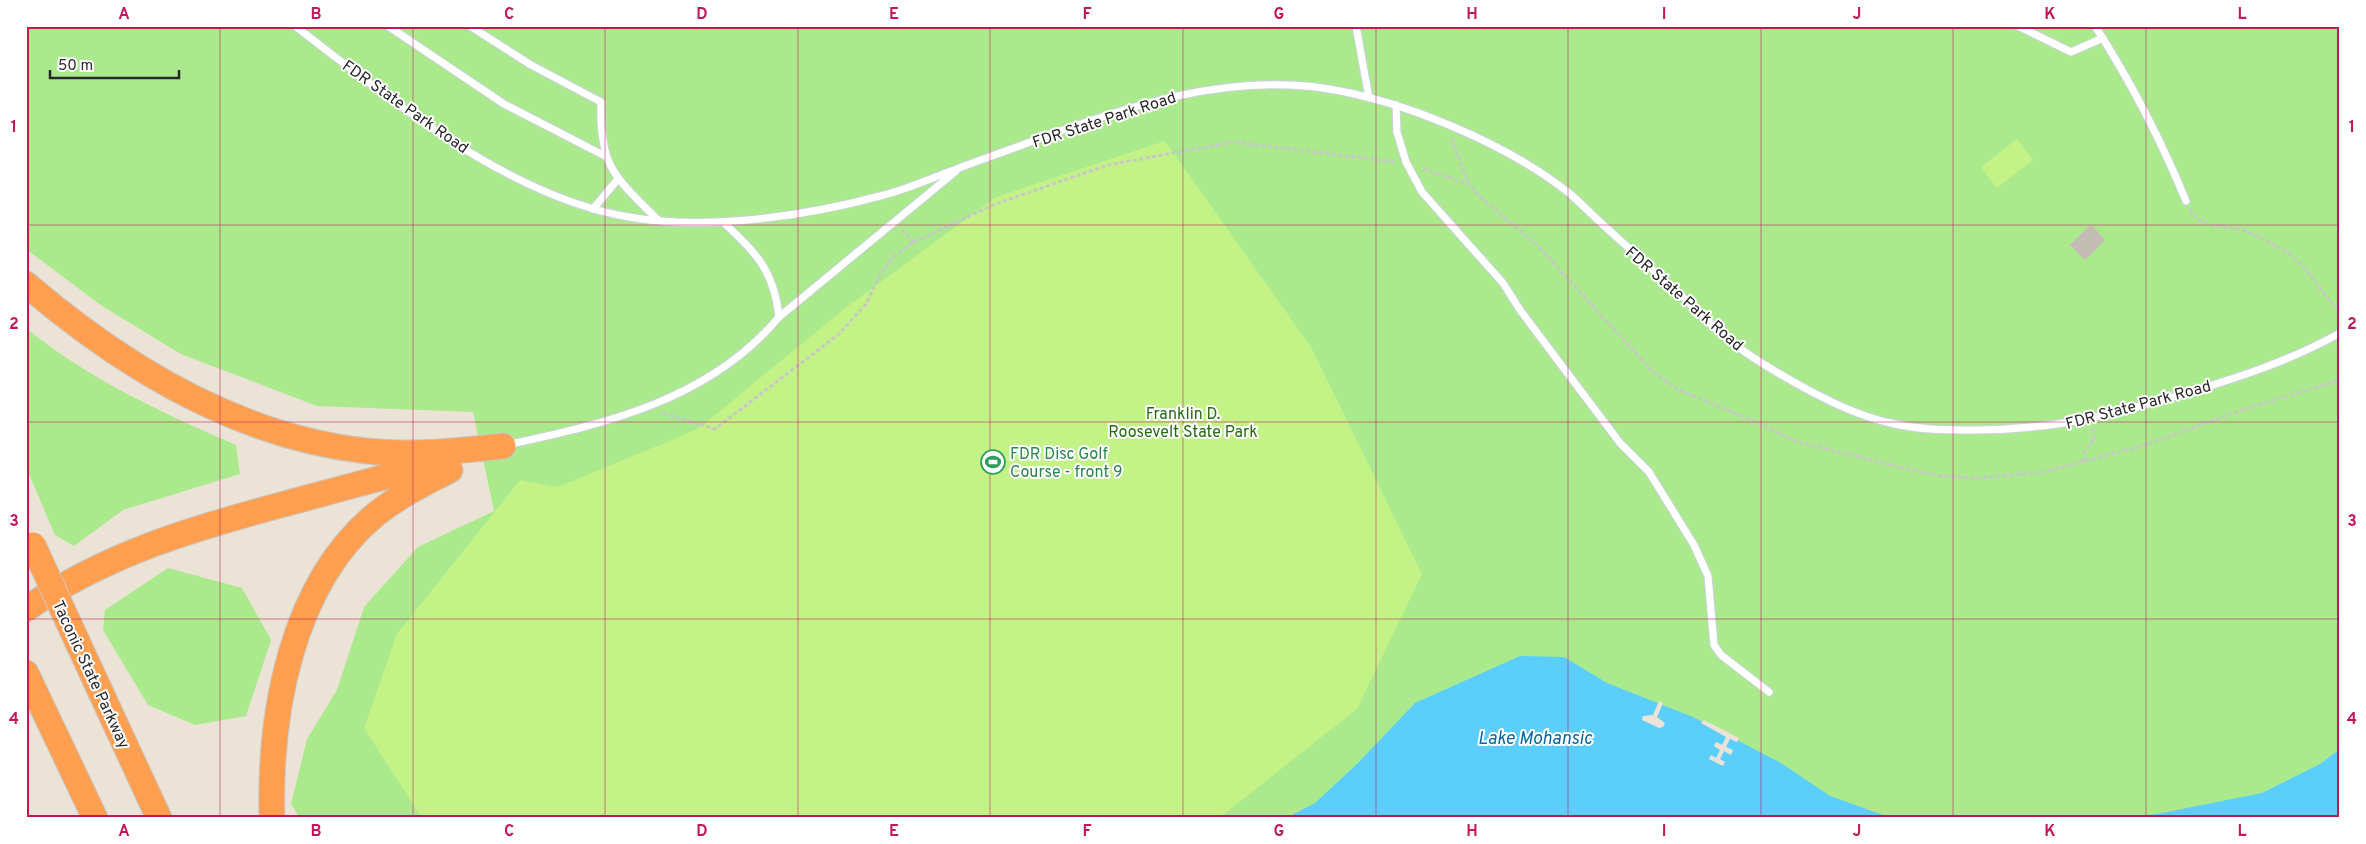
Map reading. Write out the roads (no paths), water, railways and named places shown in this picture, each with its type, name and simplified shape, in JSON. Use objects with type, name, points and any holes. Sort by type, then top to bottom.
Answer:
[{"type":"highway","points":[[26,284],[79,327],[139,368],[224,413],[282,434],[338,447],[391,453],[428,453],[503,446]]},
{"type":"highway","points":[[26,609],[86,572],[133,550],[180,533],[503,446]]},
{"type":"highway","points":[[272,818],[274,746],[285,683],[299,631],[330,566],[359,530],[391,503],[460,464],[503,446]]},
{"type":"highway","name":"Taconic State Parkway","points":[[30,538],[159,818]]},
{"type":"highway","points":[[26,673],[95,818]]},
{"type":"lane","name":"FDR State Park Road","points":[[295,26],[443,136],[520,178],[557,196],[593,209],[634,218],[658,220],[723,222],[816,210],[877,197],[1139,104],[1198,90],[1252,84],[1322,88],[1396,104],[1446,124],[1526,164],[1569,193],[1728,339],[1767,367],[1817,395],[1864,415],[1897,425],[1945,430],[2043,428],[2091,420],[2247,375],[2293,357],[2340,333]]},
{"type":"lane","points":[[388,26],[504,104],[605,156]]},
{"type":"lane","points":[[470,26],[531,65],[601,102],[600,124],[605,156],[618,180],[658,220]]},
{"type":"lane","points":[[1356,26],[1369,98]]},
{"type":"lane","points":[[2018,26],[2071,52],[2103,38]]},
{"type":"lane","points":[[2096,26],[2141,102],[2168,156],[2186,201]]},
{"type":"lane","points":[[1396,104],[1397,132],[1407,164],[1422,192],[1503,283],[1520,310],[1620,443],[1648,472],[1694,545],[1708,576],[1714,645],[1721,656],[1769,692]]},
{"type":"lane","name":"FDR State Park Road","points":[[503,446],[589,427],[646,408],[686,390],[718,371],[765,333],[779,317],[962,167]]},
{"type":"lane","points":[[593,209],[618,180]]},
{"type":"lane","points":[[723,222],[750,247],[764,265],[776,294],[779,317]]},
{"type":"water","name":"Lake Mohansic","points":[[1520,656],[1564,657],[1607,683],[1693,717],[1781,763],[1830,796],[1892,818],[1286,818],[1315,803],[1357,764],[1415,703]]},
{"type":"water","points":[[2340,749],[2340,818],[2122,818],[2157,814],[2262,793],[2320,764]]},
{"type":"place","name":"FDR Disc Golf Course - front 9","points":[[993,462]]},
{"type":"park label","name":"Franklin D. Roosevelt State Park","points":[[1183,422]]}]
